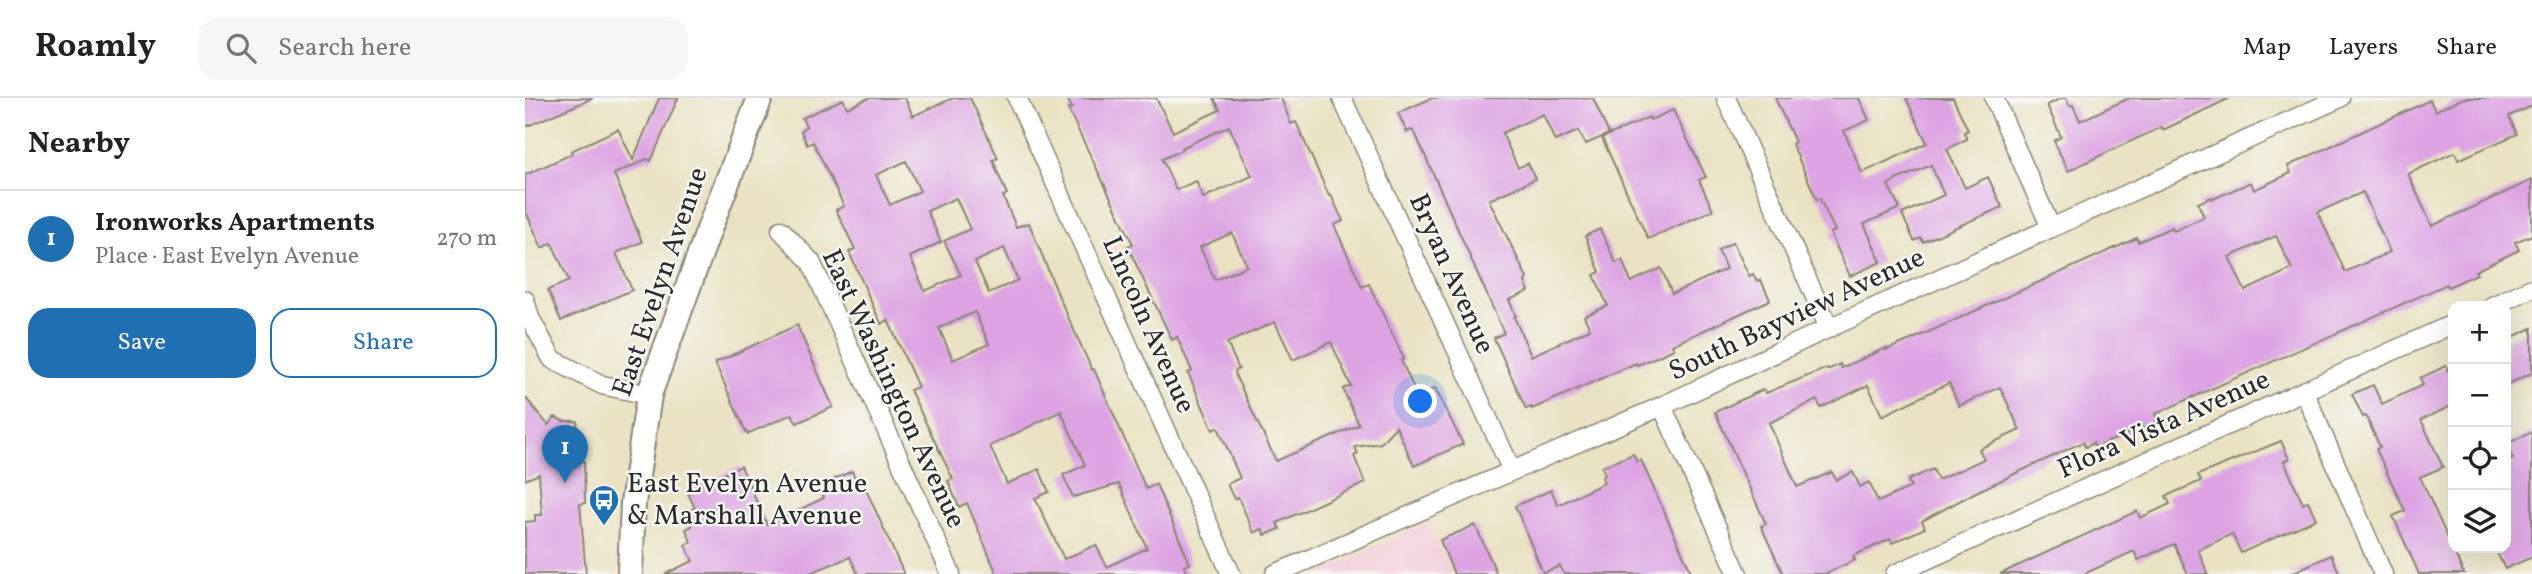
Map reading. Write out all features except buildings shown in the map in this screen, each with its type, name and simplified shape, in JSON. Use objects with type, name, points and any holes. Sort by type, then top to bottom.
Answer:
[{"type":"main road","name":"East Evelyn Avenue","points":[[630,574],[633,503],[649,395],[760,98]]},
{"type":"street","name":"Lincoln Avenue","points":[[1017,98],[1231,574]]},
{"type":"street","name":"Bryan Avenue","points":[[1342,98],[1512,471]]},
{"type":"street","points":[[1726,98],[1829,328]]},
{"type":"street","points":[[1993,98],[2051,228]]},
{"type":"street","name":"South Bayview Avenue","points":[[1275,574],[1662,406],[2340,98]]},
{"type":"street","name":"East Washington Avenue","points":[[781,230],[811,262],[951,574]]},
{"type":"street","points":[[2503,301],[2532,288]]},
{"type":"street","points":[[525,300],[530,318],[552,359],[602,385],[649,395]]},
{"type":"street","name":"Flora Vista Avenue","points":[[1895,574],[2448,326]]},
{"type":"street","points":[[2304,391],[2383,574]]},
{"type":"street","points":[[1662,406],[1738,574]]},
{"type":"shaded area","points":[[1428,522],[1451,574],[1319,574]]},
{"type":"place","name":"Ironworks Apartments","points":[[565,483]]},
{"type":"place","name":"East Evelyn Avenue & Marshall Avenue","points":[[604,527]]}]
